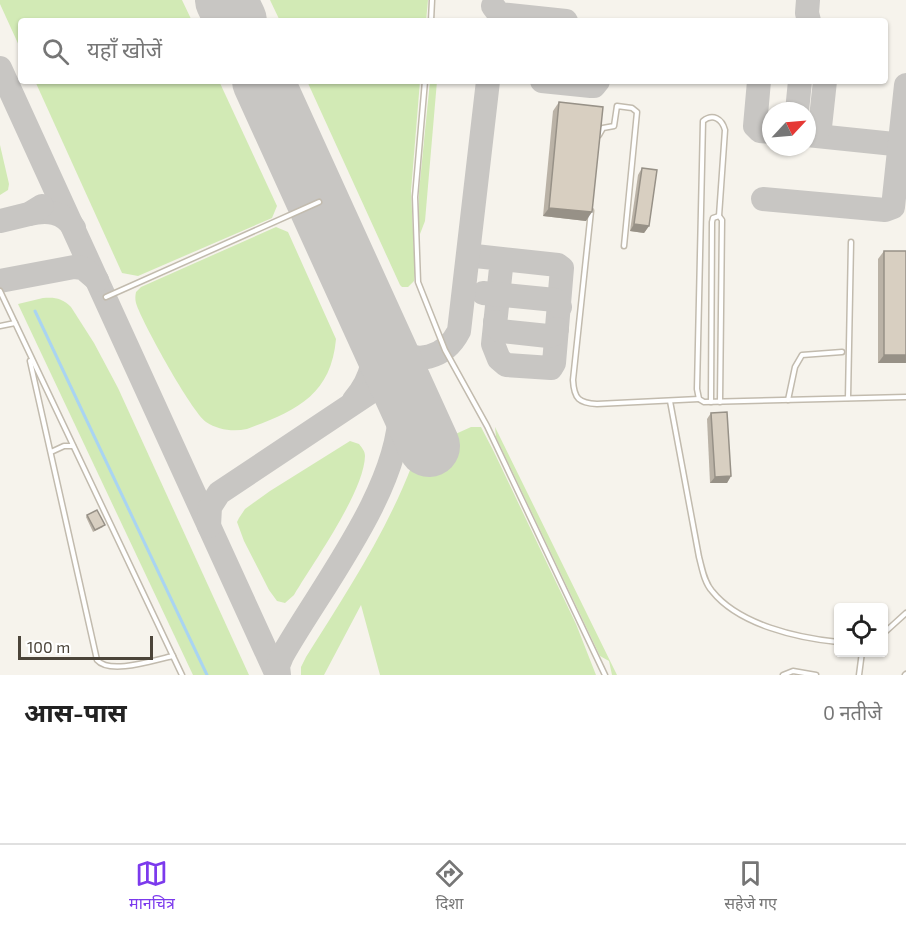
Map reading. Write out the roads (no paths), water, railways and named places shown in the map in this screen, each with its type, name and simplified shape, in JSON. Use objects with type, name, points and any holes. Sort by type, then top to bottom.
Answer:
[{"type":"lane","points":[[430,18],[432,0]]},
{"type":"lane","points":[[425,84],[415,197],[418,282],[445,350],[487,426],[604,675]]},
{"type":"lane","points":[[598,145],[601,129],[614,126],[617,106],[632,108],[637,112],[624,246]]},
{"type":"lane","points":[[699,399],[697,389],[703,121],[711,117],[719,118],[725,130],[719,216],[722,220],[720,402]]},
{"type":"lane","points":[[106,297],[319,202]]},
{"type":"lane","points":[[592,204],[573,380],[578,399],[585,403],[699,399],[704,402],[720,402],[906,397]]},
{"type":"lane","points":[[711,402],[712,222],[713,218],[719,216]]},
{"type":"lane","points":[[848,398],[851,242]]},
{"type":"lane","points":[[0,291],[182,675]]},
{"type":"lane","points":[[0,326],[15,323]]},
{"type":"lane","points":[[28,352],[97,660],[100,665],[111,669],[173,656]]},
{"type":"lane","points":[[788,400],[795,367],[802,355],[842,352]]},
{"type":"lane","points":[[669,400],[699,557],[712,592],[750,620],[834,642]]},
{"type":"lane","points":[[51,453],[64,446],[73,446]]},
{"type":"lane","points":[[888,629],[906,613]]},
{"type":"lane","points":[[860,675],[862,657]]},
{"type":"lane","points":[[783,675],[793,671],[816,675]]},
{"type":"waterway","points":[[35,311],[207,675]]}]
